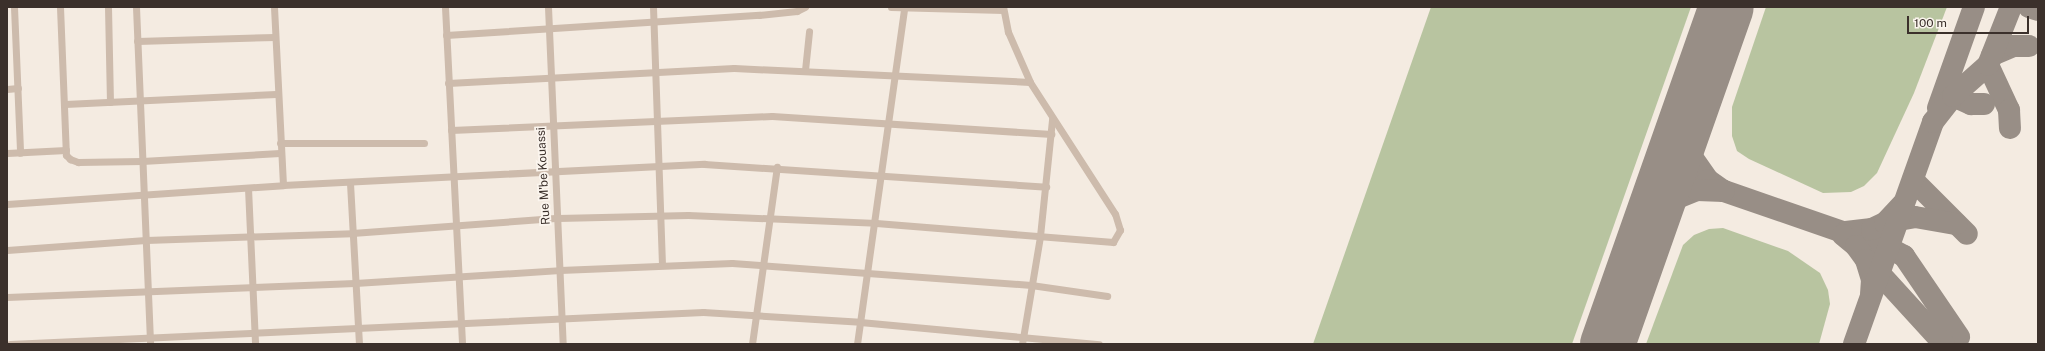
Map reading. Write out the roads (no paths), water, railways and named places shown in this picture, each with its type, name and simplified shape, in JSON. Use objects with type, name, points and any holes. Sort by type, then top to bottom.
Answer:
[{"type":"street","points":[[14,7],[20,153]]},
{"type":"street","points":[[60,7],[66,150],[70,159],[78,162],[142,161],[280,153]]},
{"type":"street","points":[[108,7],[110,102]]},
{"type":"street","points":[[136,7],[149,341]]},
{"type":"street","points":[[274,7],[276,94],[283,185]]},
{"type":"street","points":[[445,7],[452,177],[462,344]]},
{"type":"street","name":"Rue M'be Kouassi","points":[[548,7],[550,28],[552,124],[563,317],[563,344]]},
{"type":"street","points":[[653,7],[657,73],[662,264]]},
{"type":"street","points":[[446,35],[759,15],[797,11],[805,7]]},
{"type":"street","points":[[7,250],[146,240],[352,232],[456,226],[558,218],[660,216],[769,217],[876,223],[1040,236],[1104,243],[1113,242],[1120,230],[1115,214],[1052,119],[1030,82],[1008,32],[1002,8],[891,7]]},
{"type":"street","points":[[857,344],[869,274],[904,8]]},
{"type":"street","points":[[805,70],[809,31]]},
{"type":"street","points":[[137,41],[274,37]]},
{"type":"street","points":[[448,82],[551,75],[657,73],[734,68],[805,70],[896,77],[1030,82]]},
{"type":"street","points":[[7,88],[18,88]]},
{"type":"street","points":[[65,104],[276,94]]},
{"type":"street","points":[[451,130],[552,124],[772,116],[1051,134]]},
{"type":"street","points":[[1023,340],[1040,236],[1052,119]]},
{"type":"street","points":[[280,143],[424,143]]},
{"type":"street","points":[[7,153],[66,150]]},
{"type":"street","points":[[7,204],[283,185],[350,183],[704,164],[777,167],[1046,187]]},
{"type":"street","points":[[752,344],[777,167]]},
{"type":"street","points":[[350,183],[359,344]]},
{"type":"street","points":[[248,188],[255,344]]},
{"type":"street","points":[[7,297],[147,290],[355,283],[662,264],[763,265],[1031,285],[1107,296]]},
{"type":"street","points":[[10,344],[149,341],[461,322],[703,312],[860,322],[1023,340],[1098,344]]}]
